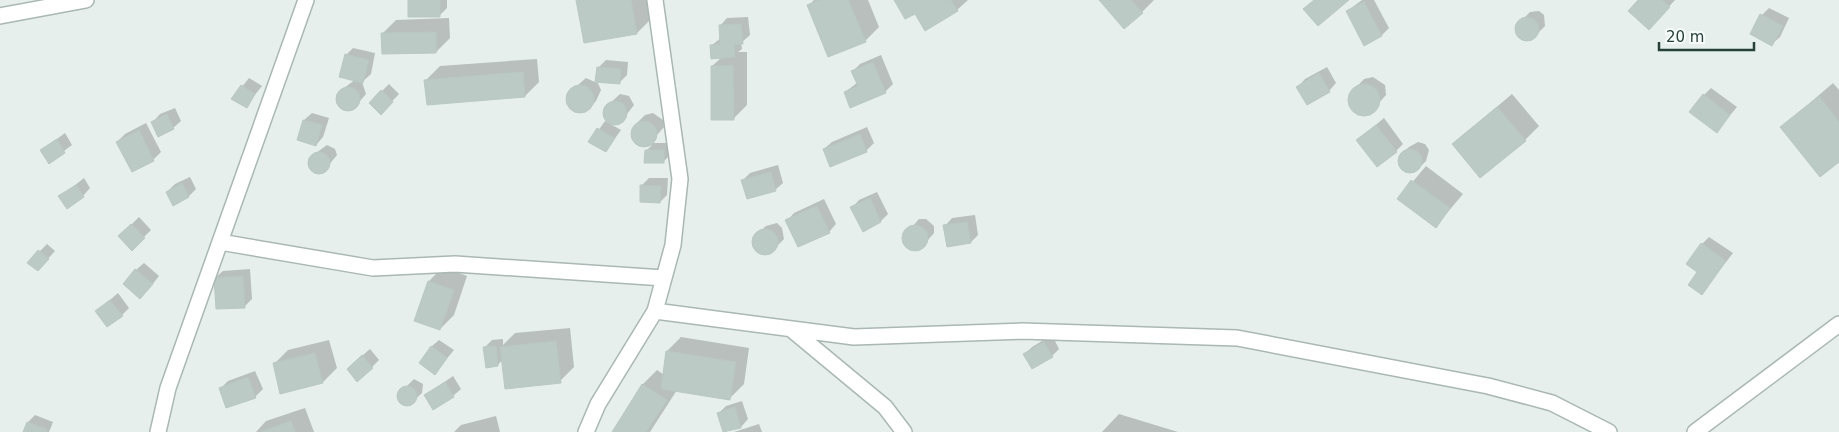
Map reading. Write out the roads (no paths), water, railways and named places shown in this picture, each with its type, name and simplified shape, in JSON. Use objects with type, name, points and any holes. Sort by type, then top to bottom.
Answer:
[{"type":"street","points":[[0,16],[86,0]]},
{"type":"street","points":[[158,432],[168,388],[306,0]]},
{"type":"street","points":[[586,432],[598,404],[655,311],[673,245],[680,179],[655,0]]},
{"type":"street","points":[[220,242],[373,268],[455,264],[664,278]]},
{"type":"street","points":[[655,311],[854,337],[1022,331],[1237,338],[1488,386],[1552,403],[1609,432]]},
{"type":"street","points":[[1695,432],[1839,324]]},
{"type":"street","points":[[791,329],[885,407],[904,432]]}]
